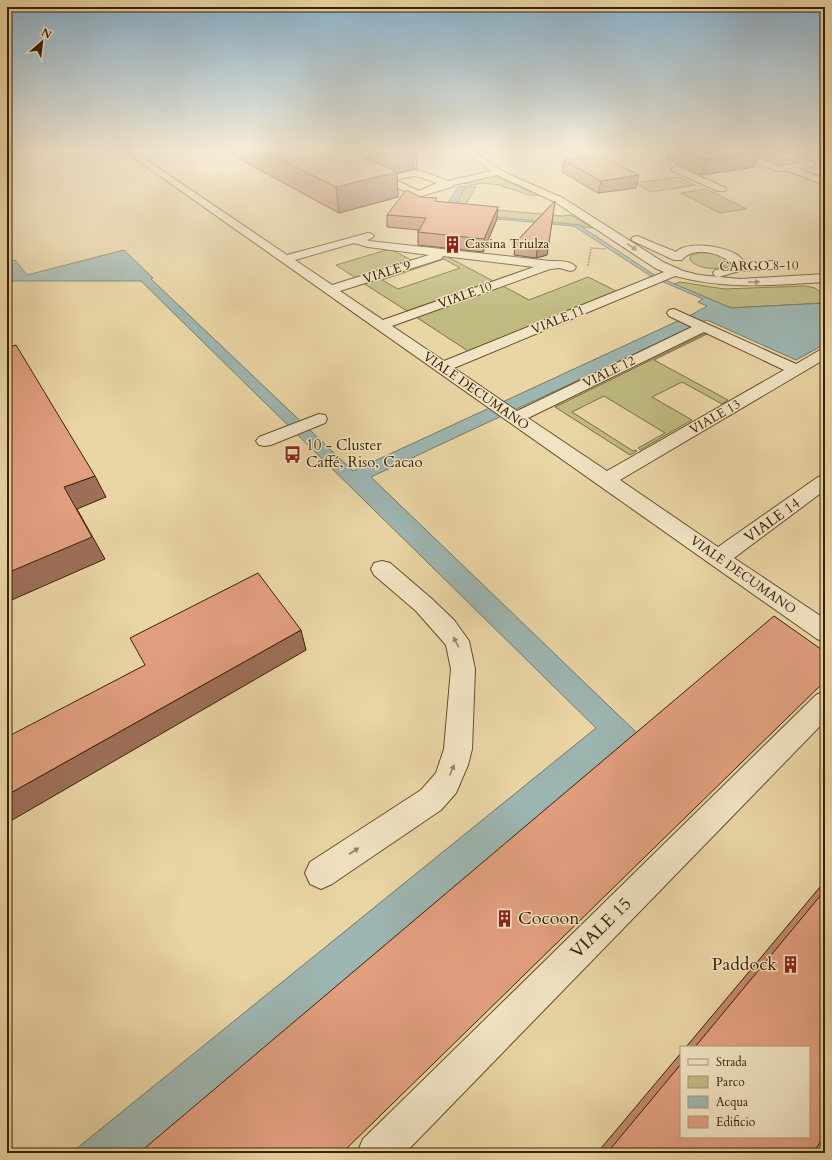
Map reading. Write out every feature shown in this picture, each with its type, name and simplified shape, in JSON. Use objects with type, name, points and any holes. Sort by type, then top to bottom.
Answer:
[{"type":"street","name":"VIALE DECUMANO","points":[[206,204],[825,632]]},
{"type":"street","name":"CARGO 8-10","points":[[565,204],[659,265],[674,272],[695,278],[728,283],[815,275],[825,266]]},
{"type":"street","points":[[580,204],[631,236],[678,257],[679,261],[684,265],[702,271],[723,273],[736,268],[785,266]]},
{"type":"street","points":[[286,259],[377,234]]},
{"type":"street","points":[[355,240],[368,244],[444,254],[550,265],[560,264],[570,267]]},
{"type":"street","points":[[654,246],[668,249],[706,249],[750,262],[772,266]]},
{"type":"street","points":[[678,257],[683,251],[689,249]]},
{"type":"street","name":"VIALE 9","points":[[330,290],[444,254]]},
{"type":"street","points":[[730,255],[738,262],[736,268]]},
{"type":"street","name":"VIALE 10","points":[[381,325],[550,265]]},
{"type":"street","name":"VIALE 11","points":[[442,367],[674,272]]},
{"type":"street","points":[[815,275],[825,290]]},
{"type":"street","points":[[674,313],[797,370]]},
{"type":"street","name":"VIALE 12","points":[[515,418],[703,327]]},
{"type":"street","name":"VIALE 13","points":[[606,480],[825,353]]},
{"type":"street","points":[[265,441],[319,419]]},
{"type":"street","name":"VIALE 14","points":[[718,558],[825,481]]},
{"type":"street","points":[[321,873],[431,800],[446,783],[457,754],[463,669],[457,641],[446,626],[382,569]]},
{"type":"street","name":"VIALE 15","points":[[377,1153],[825,703]]},
{"type":"path","points":[[587,269],[591,248],[602,249]]},
{"type":"green space","points":[[456,204],[466,204],[464,207],[562,216],[571,215],[593,228],[451,213]]},
{"type":"green space","points":[[703,204],[737,204],[747,209],[720,213]]},
{"type":"green space","points":[[390,249],[411,260],[356,278],[336,265]]},
{"type":"green space","points":[[699,253],[719,255],[728,263],[723,267],[718,268],[702,267],[690,260],[691,255]]},
{"type":"green space","points":[[446,256],[493,281],[407,311],[363,283]],"holes":[[[444,259],[460,268],[398,289],[382,280]]]},
{"type":"green space","points":[[588,277],[616,291],[468,351],[416,317],[503,286],[529,300]]},
{"type":"green space","points":[[680,282],[724,289],[805,286],[815,288],[825,296],[825,303],[731,308],[674,284]]},
{"type":"green space","points":[[706,333],[707,334],[654,360],[728,400],[722,404],[682,382],[652,397],[692,420],[640,450],[638,448],[665,433],[604,396],[572,412],[633,451],[637,451],[630,455],[555,407]]},
{"type":"water","points":[[447,204],[457,204],[452,213],[581,225],[656,276],[731,308],[825,303],[825,344],[796,360],[707,320],[371,477],[638,734],[143,1153],[71,1153],[596,728],[141,281],[7,281],[7,262],[15,260],[27,275],[124,250],[153,278],[151,279],[353,471],[693,314],[707,306],[698,302],[703,299],[652,277],[574,226],[441,214]]},
{"type":"building","points":[[395,204],[468,204],[498,207],[484,239],[418,232],[426,218],[387,215]]},
{"type":"building","points":[[552,204],[555,204],[549,242],[538,245],[516,242]]},
{"type":"building","points":[[16,345],[95,476],[64,487],[92,537],[7,573],[7,348]]},
{"type":"building","points":[[258,573],[301,630],[7,795],[7,737],[145,665],[130,638]]},
{"type":"building","name":"Cocoon","points":[[774,616],[825,652],[825,681],[342,1153],[139,1153]]},
{"type":"building","name":"Paddock","points":[[825,890],[825,1135],[813,1153],[607,1153],[680,1065],[680,1138],[810,1138],[810,1046],[696,1046]]},
{"type":"place","name":"Cassina Triulza","points":[[452,244]]},
{"type":"place","name":"10 - Cluster Caffé, Riso, Cacao","points":[[293,454]]},
{"type":"place","name":"Cocoon","points":[[505,918]]},
{"type":"place","name":"Paddock","points":[[790,964]]}]
